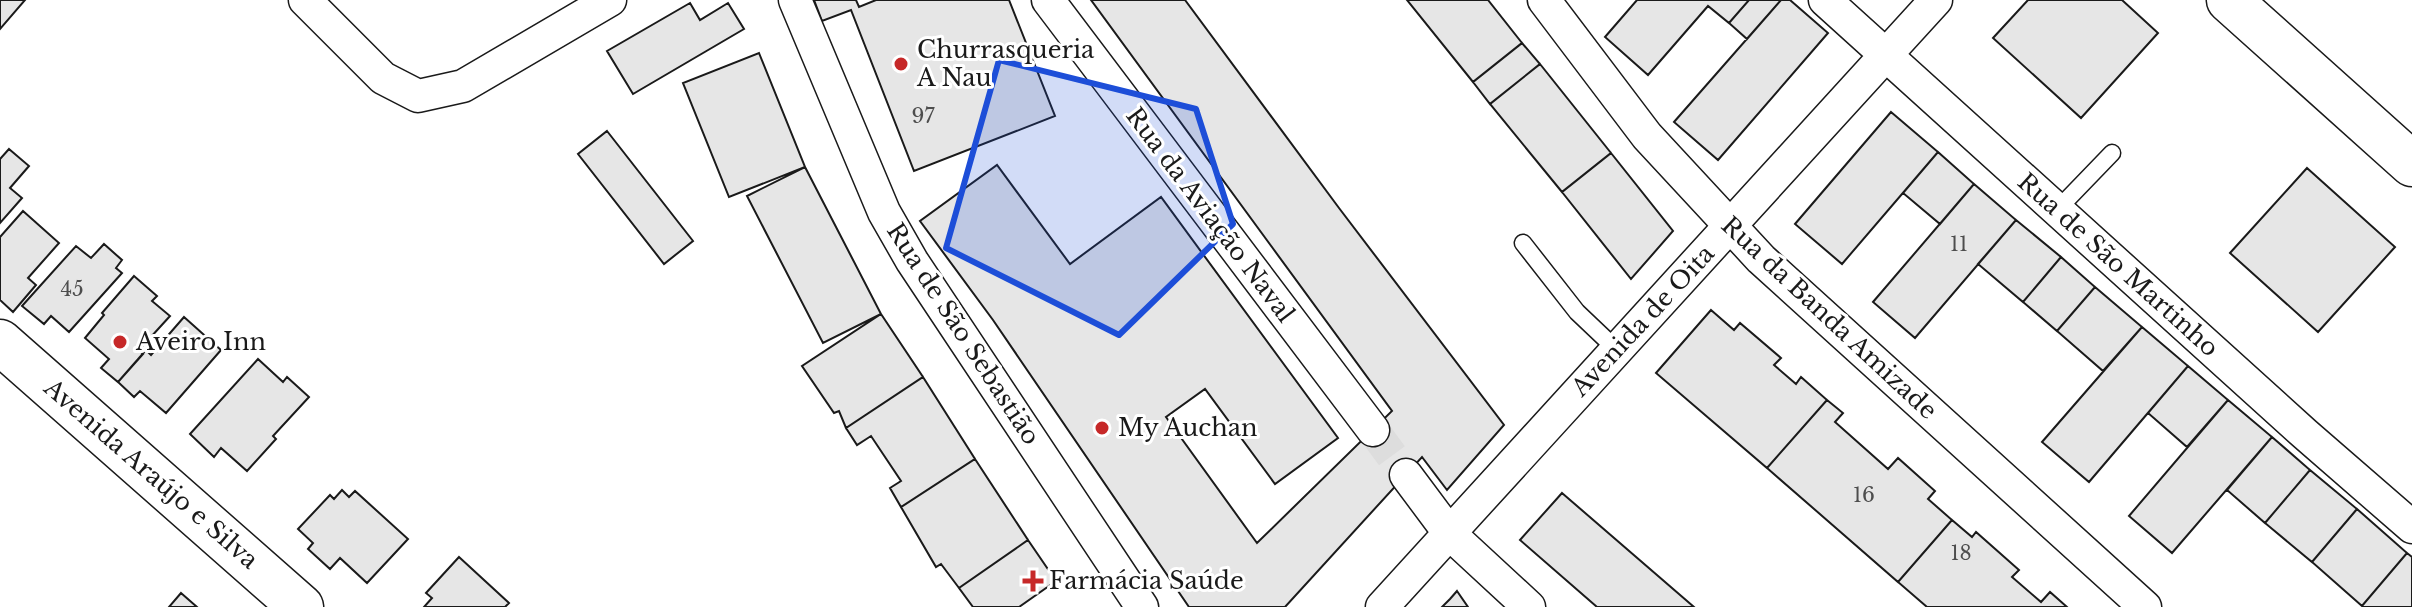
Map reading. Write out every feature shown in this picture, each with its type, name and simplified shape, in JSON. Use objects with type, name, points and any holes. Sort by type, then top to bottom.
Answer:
[{"type":"street","points":[[305,0],[383,78],[418,96],[463,86],[610,0]]},
{"type":"street","name":"Rua de São Sebastião","points":[[795,0],[884,212],[1126,601]]},
{"type":"street","name":"Rua da Aviação Naval","points":[[1048,0],[1373,430]]},
{"type":"street","name":"Rua da Banda Amizade","points":[[1544,0],[1647,136],[1730,228],[2145,607]]},
{"type":"street","name":"Rua de São Martinho","points":[[1825,0],[2293,424],[2412,527]]},
{"type":"street","name":"Avenida de Oita","points":[[1382,607],[1936,0]]},
{"type":"street","points":[[2229,0],[2412,164]]},
{"type":"street","name":"Avenida Araújo e Silva","points":[[0,342],[301,607]]},
{"type":"street","points":[[1406,475],[1450,534],[1529,607]]},
{"type":"lane","points":[[2057,210],[2112,153]]},
{"type":"lane","points":[[1523,243],[1577,312],[1617,350]]},
{"type":"highlighted area","points":[[999,60],[1196,109],[1233,224],[1119,335],[946,248]]},
{"type":"building","points":[[0,0],[25,0],[0,29]]},
{"type":"building","points":[[814,0],[856,0],[859,7],[876,0],[1009,0],[1055,116],[914,171],[851,10],[822,21]]},
{"type":"building","points":[[1091,0],[1185,0],[1504,425],[1447,490],[1422,457],[1285,607],[1189,607],[993,320],[920,221],[997,165],[1070,264],[1161,197],[1338,438],[1275,484],[1205,389],[1166,417],[1257,543],[1392,411]]},
{"type":"building","points":[[1407,0],[1488,0],[1522,43],[1473,82]]},
{"type":"building","points":[[1637,0],[1749,0],[1729,23],[1708,6],[1648,75],[1605,37]]},
{"type":"building","points":[[1749,0],[1781,0],[1747,39],[1729,23]]},
{"type":"building","points":[[1781,0],[1790,0],[1828,33],[1718,160],[1674,122]]},
{"type":"building","points":[[2028,0],[2122,0],[2158,33],[2081,118],[1993,38]]},
{"type":"building","points":[[690,3],[700,20],[728,3],[744,29],[633,94],[607,51]]},
{"type":"building","points":[[1522,43],[1540,64],[1490,104],[1473,82]]},
{"type":"building","points":[[759,53],[805,167],[729,197],[683,83]]},
{"type":"building","points":[[1540,64],[1611,153],[1562,192],[1490,104]]},
{"type":"building","points":[[1891,112],[1938,152],[1842,264],[1795,224]]},
{"type":"building","points":[[607,131],[693,241],[664,264],[578,154]]},
{"type":"building","points":[[9,149],[29,166],[10,188],[22,198],[0,223],[0,159]]},
{"type":"building","points":[[1938,152],[1974,184],[1940,224],[1903,193]]},
{"type":"building","points":[[1611,153],[1673,231],[1631,279],[1562,192]]},
{"type":"building","points":[[805,167],[881,314],[823,343],[747,196]]},
{"type":"building","points":[[2307,168],[2395,247],[2318,332],[2230,253]]},
{"type":"building","points":[[1974,184],[2016,220],[1915,338],[1873,302]]},
{"type":"building","points":[[23,211],[59,243],[28,278],[36,285],[13,312],[0,300],[0,237]]},
{"type":"building","points":[[2016,220],[2061,257],[2023,302],[1978,264]]},
{"type":"building","points":[[104,244],[122,260],[116,268],[122,273],[69,332],[51,316],[44,324],[22,306],[76,246],[91,258]]},
{"type":"building","points":[[2061,257],[2095,287],[2057,331],[2023,302]]},
{"type":"building","points":[[134,276],[157,296],[152,301],[170,316],[139,350],[143,354],[118,382],[101,368],[109,359],[85,338]]},
{"type":"building","points":[[2095,287],[2142,327],[2103,371],[2057,331]]},
{"type":"building","points":[[1711,310],[1734,330],[1740,323],[1781,358],[1774,365],[1796,384],[1801,377],[1827,400],[1767,468],[1656,373]]},
{"type":"building","points":[[881,314],[923,377],[846,428],[839,411],[834,413],[802,366]]},
{"type":"building","points":[[184,317],[221,350],[166,413],[140,391],[134,397],[118,382],[146,350],[151,355]]},
{"type":"building","points":[[2142,327],[2188,366],[2089,482],[2042,442]]},
{"type":"building","points":[[258,359],[283,382],[287,377],[309,397],[273,436],[276,439],[247,471],[221,448],[214,457],[190,434]]},
{"type":"building","points":[[2188,366],[2228,400],[2187,447],[2148,413]]},
{"type":"building","points":[[923,377],[975,459],[901,507],[890,488],[901,481],[871,436],[857,445],[846,428]]},
{"type":"building","points":[[1827,400],[1843,413],[1835,422],[1888,469],[1898,458],[1935,491],[1928,499],[1952,520],[1898,582],[1767,468]]},
{"type":"building","points":[[2228,400],[2272,437],[2172,553],[2129,516]]},
{"type":"building","points":[[2272,437],[2310,470],[2265,523],[2227,490]]},
{"type":"building","points":[[975,459],[1028,540],[959,588],[941,564],[936,567],[901,507]]},
{"type":"building","points":[[2310,470],[2357,509],[2312,562],[2265,523]]},
{"type":"building","points":[[342,490],[349,497],[355,491],[408,539],[367,583],[340,558],[330,569],[308,549],[313,543],[298,529],[330,495],[334,499]]},
{"type":"building","points":[[1562,493],[1694,607],[1597,607],[1520,540]]},
{"type":"building","points":[[2357,509],[2407,553],[2362,606],[2312,562]]},
{"type":"building","points":[[1952,520],[1972,537],[1976,532],[2019,570],[2012,577],[2041,602],[2050,592],[2067,607],[1927,607],[1898,582]]},
{"type":"building","points":[[1028,540],[1056,581],[1019,607],[973,607],[959,588]]},
{"type":"building","points":[[2407,553],[2412,557],[2412,607],[2361,607]]},
{"type":"building","points":[[459,557],[509,603],[505,607],[424,607],[432,598],[426,593]]},
{"type":"building","points":[[1457,591],[1468,607],[1442,607],[1450,599]]},
{"type":"building","points":[[181,593],[197,607],[169,607]]},
{"type":"tunnel","points":[[1373,430],[1406,475]]},
{"type":"place","name":"Churrasqueria A Nau","points":[[901,64]]},
{"type":"place","name":"Aveiro Inn","points":[[120,342]]},
{"type":"place","name":"My Auchan","points":[[1102,428]]},
{"type":"place","name":"Farmácia Saúde","points":[[1033,581]]}]
